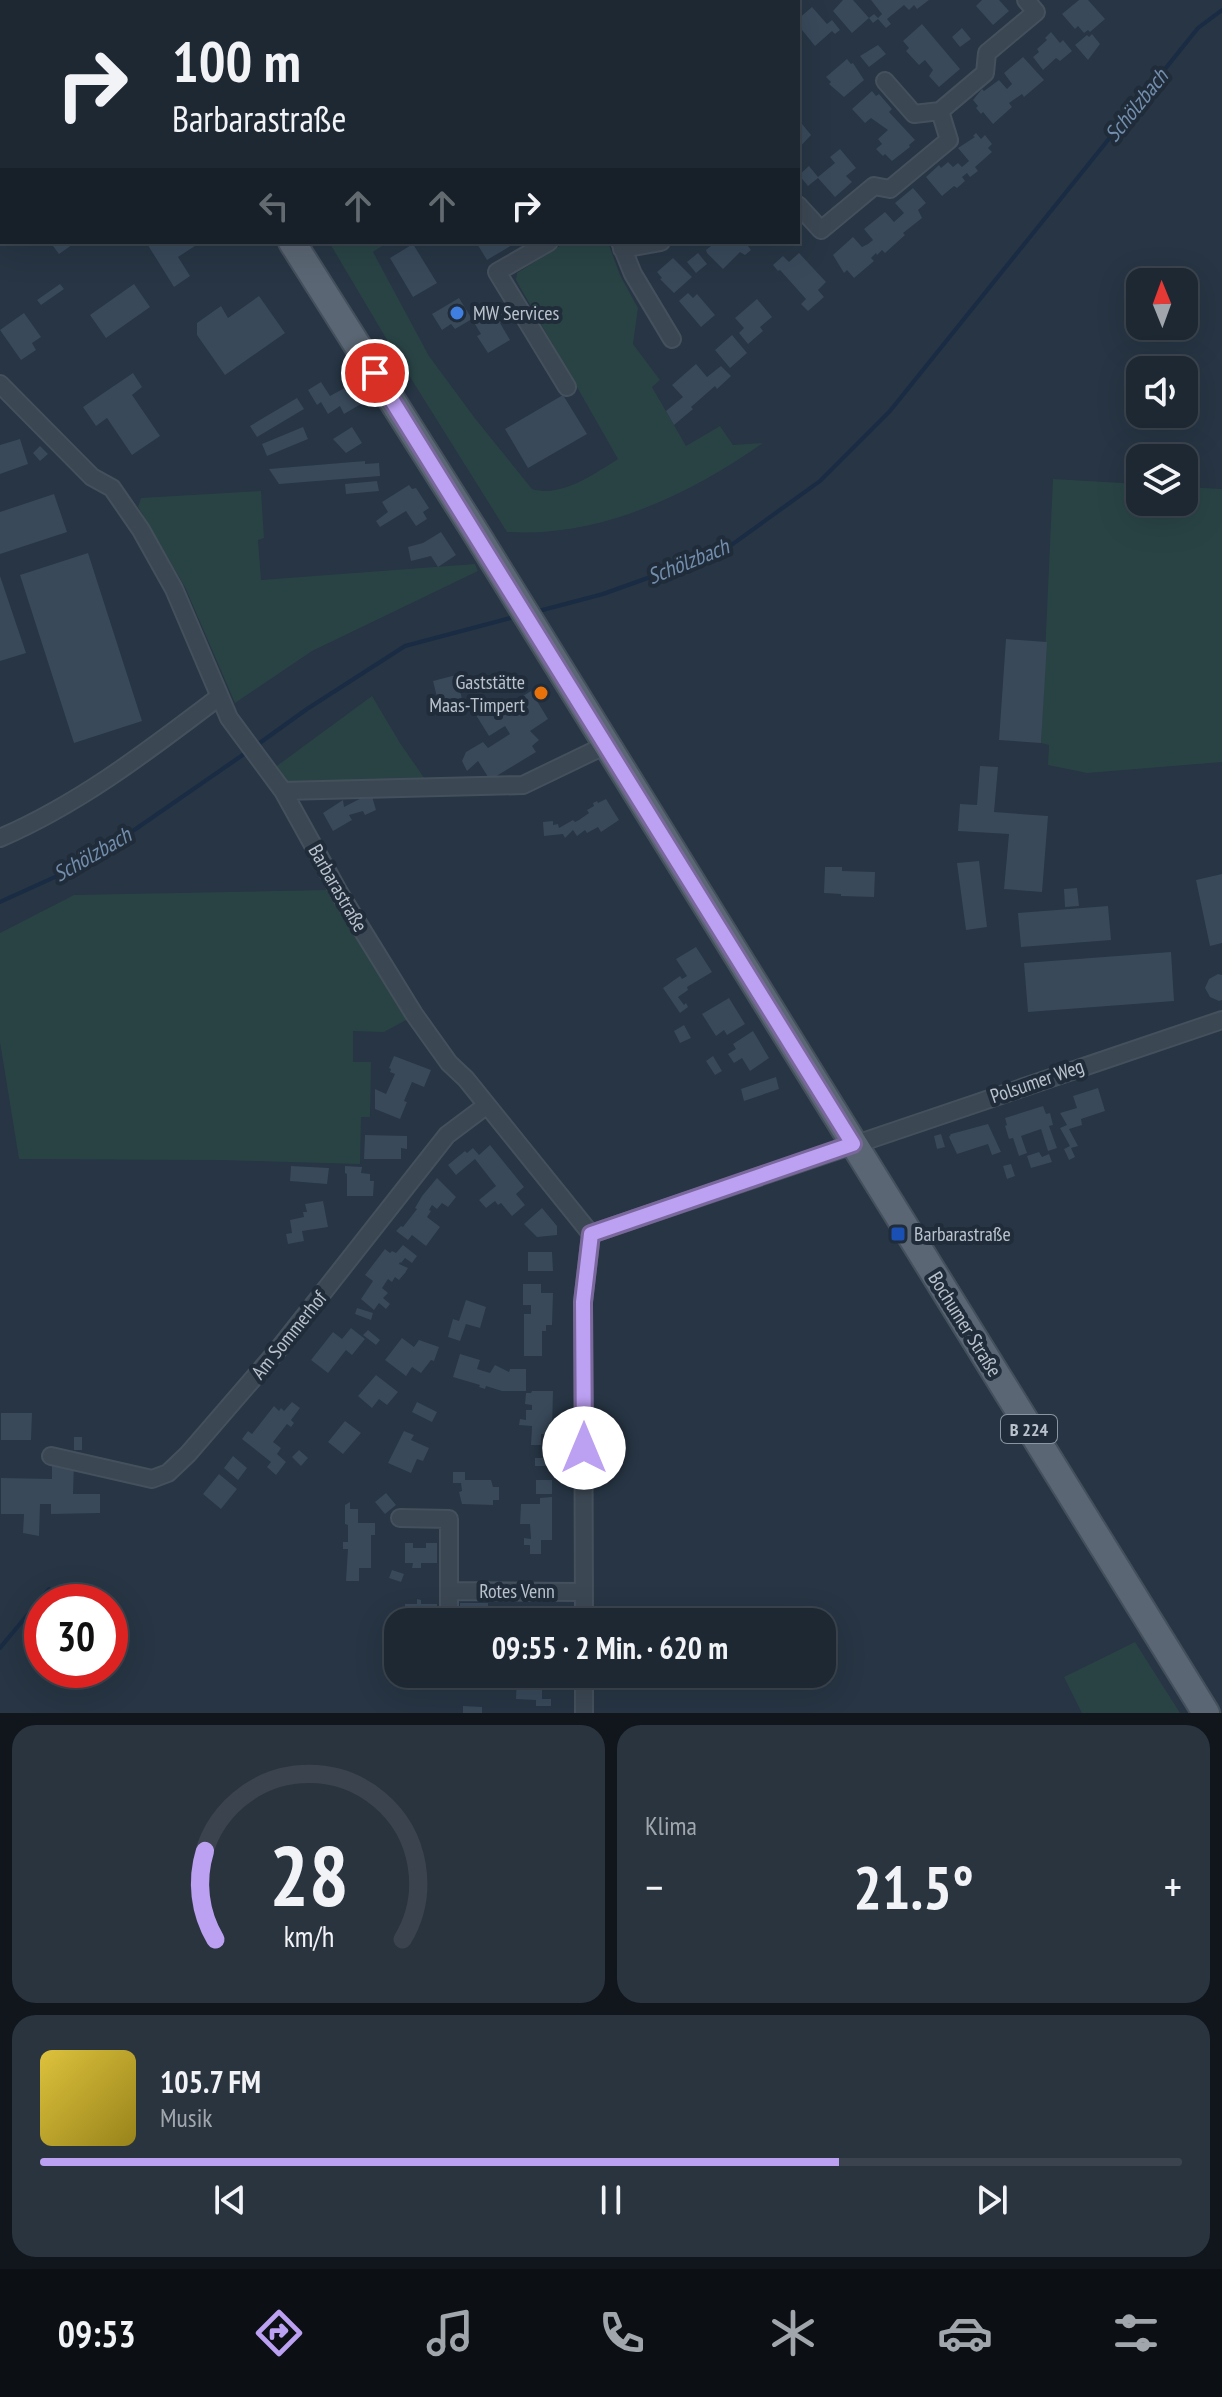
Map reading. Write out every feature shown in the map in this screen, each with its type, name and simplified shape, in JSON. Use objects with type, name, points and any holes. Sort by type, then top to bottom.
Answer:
[{"type":"main road","name":"Bochumer Straße","points":[[293,244],[1206,1713]]},
{"type":"street","points":[[885,81],[914,114],[940,111],[985,73],[987,53],[1036,12],[1026,0]]},
{"type":"street","points":[[800,207],[821,230],[874,186],[890,189],[949,140],[940,111]]},
{"type":"street","points":[[546,244],[497,272],[567,387]]},
{"type":"street","points":[[641,244],[621,246],[633,274],[672,339]]},
{"type":"street","name":"Barbarastraße","points":[[0,384],[92,477],[112,488],[141,530],[174,589],[219,697],[238,731],[283,791],[340,894],[414,1014],[449,1063],[466,1079],[591,1234]]},
{"type":"street","points":[[0,838],[53,813],[120,771],[219,697]]},
{"type":"street","points":[[283,791],[523,785],[606,745]]},
{"type":"street","name":"Polsumer Weg","points":[[853,1144],[1222,1020]]},
{"type":"street","name":"Am Sommerhof","points":[[51,1456],[152,1479],[168,1473],[277,1351],[447,1135],[487,1105]]},
{"type":"street","points":[[591,1234],[853,1144]]},
{"type":"street","name":"Rotes Venn","points":[[584,1608],[583,1302],[591,1234]]},
{"type":"street","name":"Rotes Venn","points":[[400,1518],[449,1519],[449,1608]]},
{"type":"street","name":"Rotes Venn","points":[[449,1591],[584,1592]]},
{"type":"street","points":[[584,1688],[584,1713]]},
{"type":"green space","points":[[330,244],[385,244],[373,252],[429,356],[532,489],[554,490],[588,477],[618,459],[516,280],[517,273],[563,244],[609,244],[620,275],[638,308],[633,344],[660,380],[652,387],[686,446],[720,426],[733,445],[763,443],[705,480],[642,509],[575,528],[507,532]]},
{"type":"green space","points":[[1053,479],[1126,483],[1126,516],[1198,516],[1198,488],[1222,489],[1222,762],[1087,773],[1048,765],[1049,745],[1041,743]]},
{"type":"green space","points":[[261,491],[264,538],[258,540],[261,580],[475,564],[478,571],[312,651],[235,703],[185,587],[138,507],[141,498]]},
{"type":"green space","points":[[372,696],[427,782],[287,786],[274,768]]},
{"type":"green space","points":[[327,890],[408,1019],[384,1032],[353,1031],[353,1062],[371,1062],[370,1117],[361,1117],[360,1164],[19,1159],[0,1042],[0,933],[74,895]]},
{"type":"green space","points":[[1135,1642],[1180,1713],[1082,1713],[1064,1677]]},
{"type":"building","points":[[843,0],[853,0],[869,18],[852,33],[833,11]]},
{"type":"building","points":[[871,0],[929,0],[917,9],[914,5],[909,10],[904,5],[887,19],[891,24],[886,28],[878,19],[873,23],[869,18],[874,14],[878,18],[882,14]]},
{"type":"building","points":[[982,0],[999,0],[1009,11],[993,25],[976,6]]},
{"type":"building","points":[[1079,0],[1088,0],[1105,19],[1090,32],[1084,33],[1078,26],[1075,29],[1062,14]]},
{"type":"building","points":[[812,7],[827,24],[832,20],[840,30],[835,34],[832,31],[815,46],[800,27],[800,17]]},
{"type":"building","points":[[922,24],[960,69],[939,87],[929,76],[933,70],[925,60],[919,65],[906,51],[909,48],[903,41]]},
{"type":"building","points":[[962,28],[971,39],[960,47],[952,37]]},
{"type":"building","points":[[1051,32],[1072,51],[1060,61],[1056,58],[1043,70],[1033,57]]},
{"type":"building","points":[[1092,34],[1100,44],[1088,60],[1075,45]]},
{"type":"building","points":[[878,45],[886,54],[869,67],[860,56]]},
{"type":"building","points":[[1023,57],[1044,80],[1024,97],[1022,94],[1009,103],[1012,107],[993,124],[976,108],[978,106],[973,100],[982,89],[984,91],[999,80],[1007,89],[1012,84],[1004,73]]},
{"type":"building","points":[[847,59],[864,80],[844,97],[829,84],[831,82],[826,77]]},
{"type":"building","points":[[872,91],[876,96],[879,94],[892,109],[889,112],[915,140],[892,161],[876,149],[882,144],[878,139],[888,130],[871,118],[865,123],[852,109]]},
{"type":"building","points":[[800,121],[811,135],[800,147]]},
{"type":"building","points":[[976,133],[981,139],[985,135],[992,144],[988,148],[992,152],[975,167],[978,171],[970,177],[967,173],[962,177],[965,181],[942,196],[926,177],[939,165],[941,168],[948,162],[953,167],[958,163],[962,167],[969,161],[958,148],[975,137]]},
{"type":"building","points":[[840,149],[856,168],[846,176],[852,182],[835,197],[818,178],[808,186],[800,176],[809,166],[818,177],[835,163],[830,157]]},
{"type":"building","points":[[913,188],[926,203],[918,210],[922,218],[885,253],[882,250],[876,253],[871,258],[874,261],[854,278],[847,270],[844,273],[833,255],[853,237],[862,247],[873,240],[864,229],[885,212],[894,222],[904,213],[895,203]]},
{"type":"building","points":[[52,244],[73,244],[59,254]]},
{"type":"building","points":[[147,244],[198,244],[178,257],[190,276],[174,287]]},
{"type":"building","points":[[413,244],[437,283],[413,297],[390,258]]},
{"type":"building","points":[[477,244],[512,244],[512,245],[487,260]]},
{"type":"building","points":[[714,244],[746,244],[751,250],[745,255],[740,252],[723,269],[706,250]]},
{"type":"building","points":[[698,253],[707,264],[696,273],[687,262]]},
{"type":"building","points":[[799,253],[826,282],[818,290],[824,297],[808,311],[801,304],[806,299],[773,265],[783,256],[789,262]]},
{"type":"building","points":[[673,258],[692,277],[674,293],[657,272]]},
{"type":"building","points":[[60,284],[64,289],[41,305],[37,300]]},
{"type":"building","points":[[134,284],[150,307],[106,338],[90,315]]},
{"type":"building","points":[[688,293],[693,298],[697,294],[715,315],[701,327],[679,301]]},
{"type":"building","points":[[259,296],[285,333],[225,375],[197,335],[197,323],[221,306],[228,318]]},
{"type":"building","name":"MW Services","points":[[459,298],[472,319],[455,329],[451,324],[442,330],[432,314]]},
{"type":"building","points":[[757,299],[772,317],[760,327],[763,331],[748,344],[739,333],[744,328],[735,318]]},
{"type":"building","points":[[498,306],[502,314],[507,311],[509,315],[500,323],[510,340],[488,353],[477,336],[481,334],[473,321]]},
{"type":"building","points":[[24,313],[41,337],[32,343],[36,350],[21,360],[0,330]]},
{"type":"building","points":[[732,335],[747,353],[730,368],[715,350]]},
{"type":"building","points":[[696,364],[707,377],[721,366],[731,376],[717,389],[715,386],[674,425],[666,411],[683,397],[672,385]]},
{"type":"building","points":[[133,373],[142,387],[132,395],[160,436],[132,455],[107,418],[96,426],[83,407]]},
{"type":"building","points":[[321,382],[330,396],[350,385],[361,404],[344,414],[340,406],[328,414],[321,402],[317,405],[308,390]]},
{"type":"building","points":[[563,395],[587,434],[528,468],[505,429]]},
{"type":"building","points":[[297,398],[304,409],[257,437],[250,426]]},
{"type":"building","points":[[303,427],[308,439],[267,456],[262,444]]},
{"type":"building","points":[[352,427],[362,443],[346,453],[333,439]]},
{"type":"building","points":[[20,439],[28,464],[0,474],[0,445]]},
{"type":"building","points":[[40,446],[48,454],[40,461],[33,453]]},
{"type":"building","points":[[365,461],[365,464],[379,463],[380,476],[279,484],[269,469]]},
{"type":"building","points":[[377,481],[379,491],[346,494],[345,484]]},
{"type":"building","points":[[409,485],[412,489],[416,488],[429,508],[423,512],[427,519],[416,526],[406,511],[380,527],[376,521],[388,512],[382,502]]},
{"type":"building","points":[[54,494],[67,532],[0,554],[0,512]]},
{"type":"building","points":[[441,532],[456,555],[438,567],[431,556],[411,561],[408,547],[423,543]]},
{"type":"building","points":[[88,553],[142,721],[74,743],[20,575]]},
{"type":"building","points":[[0,576],[26,653],[0,661]]},
{"type":"building","points":[[1006,639],[1047,642],[1041,743],[999,740]]},
{"type":"building","points":[[456,675],[462,699],[439,705],[433,681]]},
{"type":"building","points":[[531,691],[548,719],[530,731],[539,740],[532,746],[536,752],[490,780],[478,761],[467,771],[462,761],[466,752],[483,742],[488,748],[510,734],[505,726],[489,736],[476,715],[502,699],[507,706]]},
{"type":"building","points":[[980,766],[998,767],[994,812],[1048,816],[1042,892],[1004,889],[1009,834],[958,831],[960,804],[977,805]]},
{"type":"building","points":[[371,793],[376,810],[365,815],[363,811],[349,815],[352,820],[333,831],[323,813],[343,800],[344,807]]},
{"type":"building","points":[[606,799],[619,820],[601,832],[598,827],[577,836],[573,830],[565,838],[563,834],[544,836],[543,822],[553,821],[553,825],[558,824],[559,828],[579,820],[589,813],[587,810],[594,806],[593,803]]},
{"type":"building","points":[[979,861],[987,927],[966,930],[957,863]]},
{"type":"building","points":[[825,867],[875,872],[874,897],[824,893]]},
{"type":"building","points":[[1222,874],[1222,943],[1210,946],[1196,880]]},
{"type":"building","points":[[1077,888],[1079,906],[1065,907],[1064,889]]},
{"type":"building","points":[[1108,906],[1111,940],[1021,947],[1018,913]]},
{"type":"building","points":[[696,947],[712,972],[687,987],[688,990],[678,997],[688,1007],[680,1013],[663,988],[680,976],[682,979],[687,976],[676,959]]},
{"type":"building","points":[[1171,952],[1174,1001],[1028,1012],[1024,963]]},
{"type":"building","points":[[1222,975],[1222,1000],[1219,1001],[1210,997],[1205,988],[1209,979]]},
{"type":"building","points":[[729,998],[745,1024],[727,1035],[724,1030],[716,1036],[702,1014]]},
{"type":"building","points":[[684,1025],[691,1038],[680,1043],[674,1031]]},
{"type":"building","points":[[753,1031],[769,1058],[750,1071],[742,1058],[734,1063],[728,1054],[736,1049],[733,1044]]},
{"type":"building","points":[[394,1056],[431,1070],[424,1087],[412,1082],[400,1119],[375,1109],[375,1089],[386,1094],[395,1074],[389,1068]]},
{"type":"building","points":[[713,1056],[722,1071],[715,1075],[706,1061]]},
{"type":"building","points":[[776,1077],[779,1089],[744,1101],[741,1089]]},
{"type":"building","points":[[1098,1088],[1105,1111],[1081,1119],[1082,1125],[1069,1129],[1078,1146],[1071,1148],[1075,1157],[1069,1160],[1064,1149],[1070,1146],[1060,1128],[1067,1125],[1060,1113],[1077,1108],[1073,1096]]},
{"type":"building","points":[[1043,1106],[1046,1114],[1050,1113],[1053,1125],[1049,1126],[1057,1148],[1048,1151],[1041,1129],[1021,1136],[1027,1153],[1019,1156],[1013,1138],[1009,1139],[1005,1118]]},
{"type":"building","points":[[988,1124],[1001,1152],[992,1155],[988,1144],[957,1154],[949,1137],[951,1134]]},
{"type":"building","points":[[941,1134],[945,1147],[937,1149],[934,1136]]},
{"type":"building","points":[[365,1135],[407,1136],[407,1149],[401,1148],[401,1159],[364,1159]]},
{"type":"building","points":[[490,1145],[524,1187],[516,1194],[525,1205],[512,1216],[501,1203],[498,1205],[495,1201],[486,1208],[479,1200],[496,1186],[475,1159],[456,1175],[448,1165],[465,1151],[467,1153],[473,1148],[479,1155]]},
{"type":"building","points":[[1039,1152],[1042,1157],[1049,1154],[1052,1162],[1031,1168],[1027,1156]]},
{"type":"building","points":[[1011,1164],[1015,1176],[1007,1179],[1003,1166]]},
{"type":"building","points":[[291,1166],[329,1168],[327,1184],[290,1181]]},
{"type":"building","points":[[345,1166],[362,1167],[361,1173],[370,1174],[370,1181],[374,1181],[373,1196],[347,1196]]},
{"type":"building","points":[[437,1178],[456,1197],[448,1207],[442,1203],[437,1209],[432,1205],[427,1217],[440,1227],[426,1246],[412,1235],[408,1240],[396,1231],[417,1209],[422,1196]]},
{"type":"building","points":[[323,1201],[328,1227],[302,1231],[304,1241],[288,1244],[286,1234],[292,1233],[290,1220],[304,1217],[303,1212],[307,1212],[305,1204]]},
{"type":"building","points":[[542,1208],[557,1226],[557,1235],[537,1237],[524,1224]]},
{"type":"building","points":[[403,1245],[417,1256],[412,1263],[405,1258],[400,1262],[399,1264],[408,1268],[405,1273],[399,1280],[395,1277],[392,1282],[388,1279],[382,1288],[388,1293],[383,1298],[390,1304],[386,1309],[379,1303],[374,1310],[361,1299],[373,1281],[365,1275],[385,1249],[396,1253]]},
{"type":"building","points":[[528,1252],[552,1252],[553,1271],[528,1271]]},
{"type":"building","points":[[523,1284],[541,1284],[541,1293],[553,1293],[552,1325],[546,1325],[546,1331],[542,1331],[542,1356],[524,1356],[524,1314],[531,1314],[531,1305],[523,1305]]},
{"type":"building","points":[[466,1300],[486,1307],[480,1328],[466,1324],[460,1341],[448,1337],[453,1319],[459,1321]]},
{"type":"building","points":[[357,1308],[373,1313],[371,1320],[355,1314]]},
{"type":"building","points":[[351,1328],[365,1339],[352,1355],[346,1350],[328,1373],[311,1360],[333,1332],[342,1339]]},
{"type":"building","points":[[368,1330],[380,1340],[376,1345],[363,1335]]},
{"type":"building","points":[[402,1338],[414,1347],[419,1340],[439,1347],[434,1361],[431,1360],[421,1373],[412,1367],[406,1376],[385,1360]]},
{"type":"building","points":[[460,1354],[480,1360],[477,1369],[490,1373],[495,1365],[509,1372],[510,1369],[526,1369],[526,1391],[502,1391],[486,1386],[485,1389],[453,1377]]},
{"type":"building","points":[[376,1375],[398,1392],[387,1405],[379,1399],[372,1408],[358,1396]]},
{"type":"building","points":[[553,1391],[552,1431],[541,1434],[541,1445],[531,1445],[532,1426],[519,1425],[520,1419],[526,1420],[526,1410],[532,1410],[532,1405],[525,1404],[526,1393]]},
{"type":"building","points":[[292,1402],[300,1408],[291,1420],[294,1423],[291,1427],[287,1424],[273,1442],[281,1448],[277,1454],[286,1462],[276,1475],[267,1467],[271,1462],[242,1439],[248,1431],[252,1434],[274,1406],[284,1411]]},
{"type":"building","points":[[417,1402],[437,1412],[432,1422],[412,1412]]},
{"type":"building","points":[[1,1413],[32,1413],[31,1440],[1,1440]]},
{"type":"building","points":[[345,1421],[361,1433],[343,1454],[328,1442]]},
{"type":"building","points":[[404,1431],[414,1435],[411,1440],[429,1448],[423,1461],[417,1459],[411,1473],[388,1463]]},
{"type":"building","points":[[74,1437],[82,1437],[82,1450],[74,1450]]},
{"type":"building","points":[[299,1450],[308,1458],[301,1466],[292,1457]]},
{"type":"building","points":[[233,1456],[247,1468],[238,1480],[224,1468]]},
{"type":"building","points":[[535,1458],[548,1458],[548,1466],[535,1466]]},
{"type":"building","points":[[52,1463],[74,1463],[73,1494],[100,1494],[100,1513],[51,1514],[51,1504],[40,1504],[39,1536],[23,1533],[24,1514],[1,1514],[1,1478],[52,1479]]},
{"type":"building","points":[[453,1472],[465,1472],[465,1480],[491,1480],[493,1487],[499,1487],[499,1500],[493,1500],[493,1505],[462,1504],[459,1492],[462,1491],[461,1483],[453,1483]]},
{"type":"building","points":[[219,1474],[237,1489],[221,1509],[203,1494]]},
{"type":"building","points":[[536,1480],[552,1480],[552,1494],[536,1494]]},
{"type":"building","points":[[386,1493],[396,1505],[385,1514],[375,1502]]},
{"type":"building","points":[[552,1497],[552,1540],[541,1540],[541,1554],[530,1554],[530,1545],[524,1545],[524,1538],[531,1539],[530,1524],[520,1524],[521,1504],[540,1504],[540,1498]]},
{"type":"building","points":[[350,1502],[350,1509],[358,1509],[358,1523],[375,1523],[375,1535],[371,1535],[371,1568],[359,1568],[359,1581],[346,1581],[348,1549],[343,1549],[343,1542],[348,1542],[345,1505]]},
{"type":"building","points":[[405,1543],[413,1543],[413,1548],[426,1548],[426,1543],[437,1543],[437,1563],[421,1563],[421,1568],[412,1568],[413,1563],[405,1563]]},
{"type":"building","points":[[392,1570],[404,1574],[401,1582],[389,1578]]},
{"type":"building","points":[[417,1599],[421,1600],[421,1604],[437,1604],[437,1608],[405,1608],[405,1604],[417,1604]]},
{"type":"building","points":[[460,1603],[488,1603],[488,1608],[460,1608]]},
{"type":"building","points":[[516,1688],[542,1688],[542,1699],[551,1699],[551,1706],[536,1706],[536,1700],[516,1699]]},
{"type":"building","points":[[463,1706],[482,1707],[482,1713],[463,1713]]},
{"type":"waterway","name":"Schölzbach","points":[[535,612],[603,594],[723,551],[820,481],[890,411],[1198,28],[1222,10]]},
{"type":"waterway","name":"Schölzbach","points":[[254,747],[405,646],[518,616]]},
{"type":"waterway","name":"Schölzbach","points":[[0,902],[88,862],[247,752]]},
{"type":"waterway","points":[[0,1648],[24,1619]]},
{"type":"place","name":"MW Services","points":[[457,313]]},
{"type":"place","name":"Gaststätte Maas-Timpert","points":[[541,693]]},
{"type":"place","name":"Barbarastraße","points":[[898,1234]]},
{"type":"route","points":[[375,373],[853,1144],[591,1234],[583,1302],[584,1448]]}]
